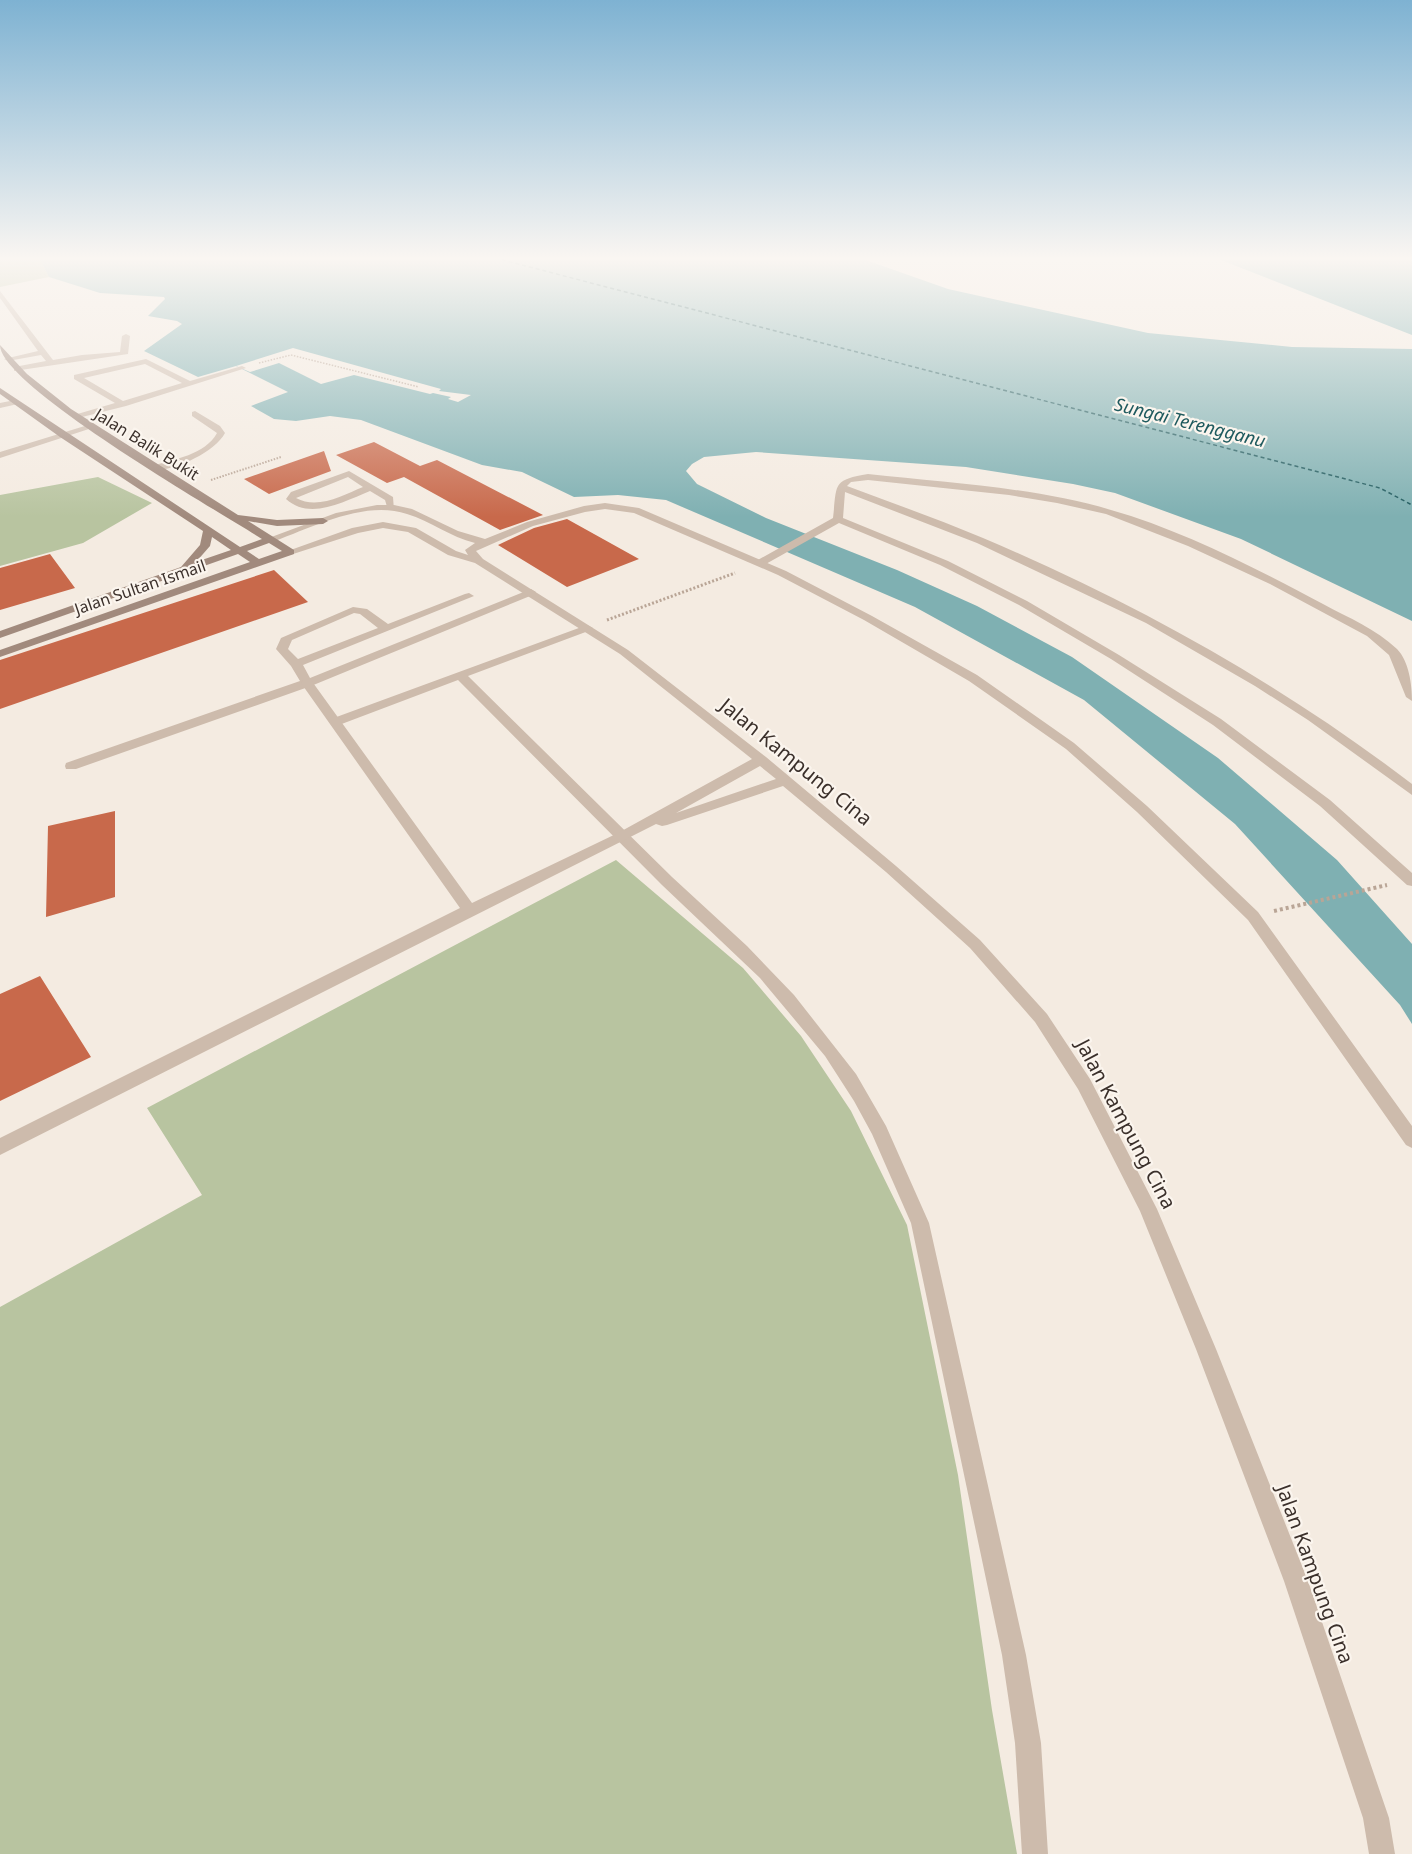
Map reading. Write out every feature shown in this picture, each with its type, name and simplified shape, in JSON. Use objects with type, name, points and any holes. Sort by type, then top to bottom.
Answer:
[{"type":"main road","name":"Jalan Balik Bukit","points":[[0,347],[17,369],[44,394],[155,468],[291,552]]},
{"type":"main road","name":"Jalan Balik Bukit","points":[[0,390],[63,435],[258,563]]},
{"type":"main road","points":[[232,515],[277,523],[323,521]]},
{"type":"main road","points":[[177,573],[191,564],[205,546],[208,529]]},
{"type":"main road","name":"Jalan Sultan Ismail","points":[[0,635],[271,539]]},
{"type":"main road","name":"Jalan Sultan Ismail","points":[[0,654],[291,552]]},
{"type":"street","points":[[38,345],[51,362]]},
{"type":"street","points":[[17,369],[51,362],[124,354],[125,345]]},
{"type":"street","points":[[8,359],[44,352]]},
{"type":"street","points":[[123,404],[77,377],[146,361],[190,384]]},
{"type":"street","points":[[77,417],[242,368]]},
{"type":"street","points":[[0,406],[15,402]]},
{"type":"street","points":[[155,468],[200,452],[212,446],[219,439],[221,433],[218,428],[195,414]]},
{"type":"street","points":[[0,455],[91,427]]},
{"type":"street","points":[[370,487],[313,507],[302,506],[291,499],[294,494],[349,474],[390,499],[392,508]]},
{"type":"street","points":[[838,519],[840,488],[848,480],[868,477],[1009,492],[1109,512],[1192,544],[1274,582],[1371,634],[1394,653],[1412,697]]},
{"type":"street","points":[[840,488],[978,540],[1070,580],[1173,634],[1276,695],[1412,791]]},
{"type":"street","points":[[479,561],[470,550],[530,524],[584,508],[605,506],[636,510],[760,563],[868,618],[973,678],[1070,746],[1142,809],[1253,916],[1412,1140]]},
{"type":"street","points":[[271,539],[323,521],[372,509],[392,508],[417,514],[459,537],[486,542]]},
{"type":"street","points":[[760,563],[838,519]]},
{"type":"street","points":[[838,519],[944,563],[1023,603],[1133,669],[1216,722],[1325,803],[1412,881]]},
{"type":"street","name":"Jalan Kampung Cina","points":[[291,552],[356,530],[383,525],[412,531],[452,553],[479,561],[531,592],[624,652],[761,760],[891,869],[975,944],[1041,1018],[1083,1084],[1148,1209],[1206,1349],[1296,1581],[1376,1818],[1382,1854]]},
{"type":"street","points":[[71,766],[347,668],[531,592]]},
{"type":"street","points":[[296,664],[469,596]]},
{"type":"street","points":[[386,628],[363,611],[353,610],[287,638],[282,649],[296,664],[307,683],[469,910]]},
{"type":"street","points":[[335,722],[587,628]]},
{"type":"street","points":[[326,652],[347,668]]},
{"type":"street","points":[[460,675],[766,975],[808,1022],[851,1080],[897,1167],[920,1223],[1014,1655],[1028,1743],[1035,1854]]},
{"type":"street","points":[[0,1147],[469,910],[622,836],[761,760]]},
{"type":"street","points":[[622,836],[784,781]]},
{"type":"path","points":[[242,368],[284,357],[302,357],[419,387]]},
{"type":"path","points":[[188,488],[281,457]]},
{"type":"path","points":[[587,628],[760,563]]},
{"type":"path","points":[[1295,907],[1374,888]]},
{"type":"green space","points":[[98,477],[152,503],[83,543],[0,566],[0,495]]},
{"type":"green space","points":[[616,860],[743,968],[801,1036],[851,1111],[907,1225],[958,1475],[992,1710],[1017,1854],[0,1854],[0,1307],[202,1195],[147,1108]]},
{"type":"water","name":"Sungai Terengganu","points":[[153,345],[1266,345],[1412,349],[1412,621],[1241,539],[1115,493],[1073,484],[966,467],[756,452],[704,457],[692,464],[686,471],[697,484],[766,518],[897,570],[977,606],[1072,657],[1218,758],[1337,860],[1412,944],[1412,1024],[1400,1005],[1235,824],[1084,700],[915,607],[666,500],[618,495],[574,497],[522,472],[482,465],[361,420],[330,416],[296,421],[274,419],[251,406],[288,392],[236,366],[198,377],[144,351]]},
{"type":"pier","points":[[293,348],[441,389],[439,391],[471,395],[458,402],[448,399],[451,397],[354,375],[321,384],[279,363],[250,372],[236,366]]},
{"type":"building","points":[[374,442],[420,466],[437,460],[543,515],[500,530],[404,477],[387,483],[336,455]]},
{"type":"building","points":[[324,451],[331,471],[269,494],[244,479]]},
{"type":"building","points":[[567,519],[639,559],[567,587],[498,545],[534,528]]},
{"type":"building","points":[[50,554],[75,588],[0,610],[0,568]]},
{"type":"building","points":[[274,570],[308,602],[0,709],[0,660]]},
{"type":"building","points":[[115,811],[115,897],[46,917],[48,826]]},
{"type":"building","points":[[40,976],[91,1057],[0,1101],[0,994]]},
{"type":"ferry route","points":[[828,345],[1380,488],[1412,505]]}]
